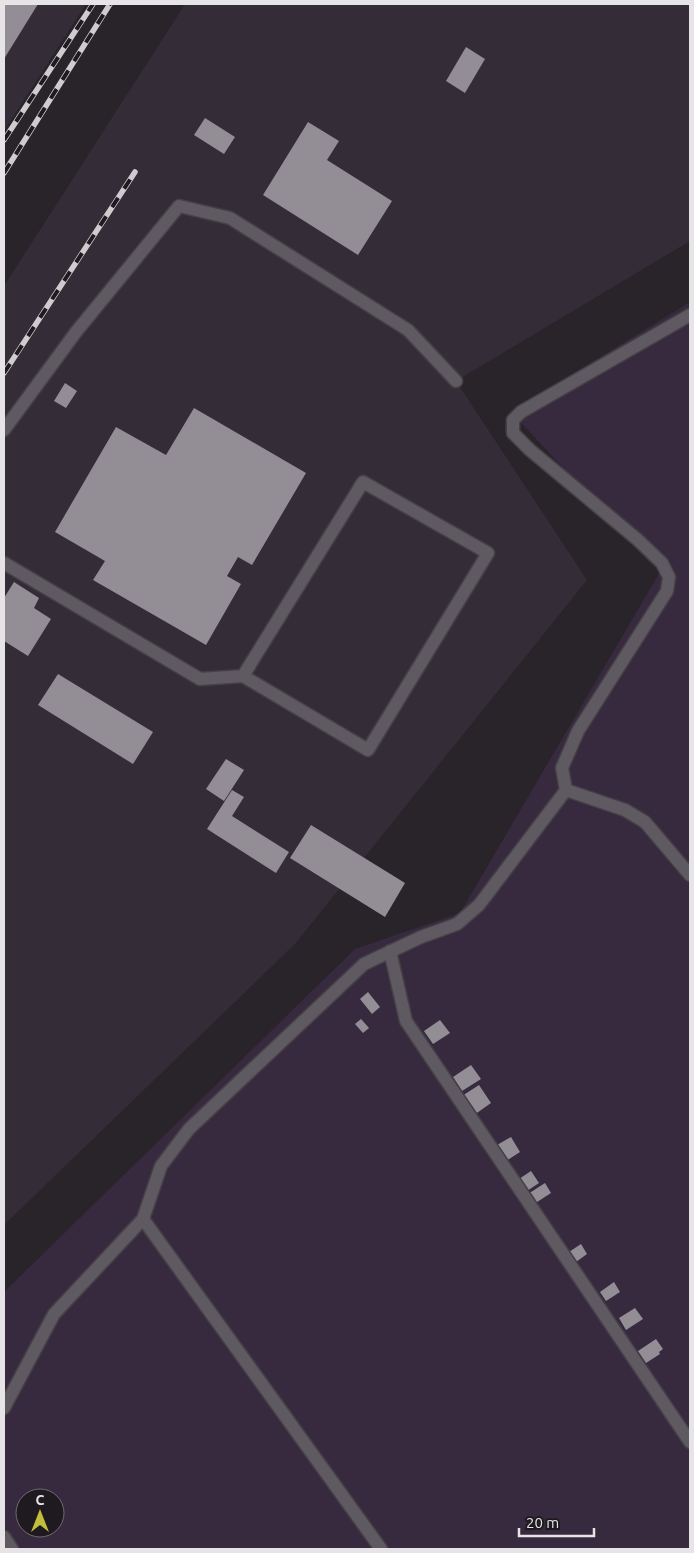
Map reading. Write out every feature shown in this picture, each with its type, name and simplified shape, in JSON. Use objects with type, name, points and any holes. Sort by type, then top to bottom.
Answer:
[{"type":"lane","points":[[4,430],[76,332],[179,206],[230,218],[400,324],[408,330],[456,381]]},
{"type":"lane","points":[[4,1408],[54,1314],[143,1220],[161,1166],[189,1130],[364,964],[421,936],[457,924],[479,905],[566,790],[562,768],[578,731],[667,591],[669,577],[662,563],[638,540],[537,456],[513,432],[513,420],[522,412],[690,315]]},
{"type":"lane","points":[[4,563],[200,679],[243,676],[368,750],[488,553],[363,482],[243,676]]},
{"type":"lane","points":[[566,790],[625,810],[644,822],[690,875]]},
{"type":"lane","points":[[390,952],[406,1021],[690,1442]]},
{"type":"lane","points":[[143,1220],[381,1549]]},
{"type":"lane","points":[[4,1537],[12,1549]]},
{"type":"shaded area","points":[[4,4],[86,4],[4,131]]},
{"type":"shaded area","points":[[185,4],[690,4],[690,241],[456,381],[587,580],[295,944],[4,1225],[4,286]]},
{"type":"shaded area","points":[[690,302],[690,1549],[4,1549],[4,1292],[355,949],[460,913],[660,572],[511,412]]},
{"type":"building","points":[[4,4],[38,4],[4,59]]},
{"type":"building","points":[[466,47],[485,59],[465,93],[446,81]]},
{"type":"building","points":[[205,118],[235,137],[224,154],[194,135]]},
{"type":"building","points":[[308,122],[339,141],[327,160],[392,201],[358,255],[263,195]]},
{"type":"building","points":[[65,383],[77,391],[66,408],[54,401]]},
{"type":"building","points":[[194,408],[306,473],[252,565],[238,557],[227,576],[241,584],[206,645],[93,580],[105,561],[55,532],[116,427],[166,455]]},
{"type":"building","points":[[14,582],[39,598],[34,608],[51,619],[28,656],[4,641],[4,598]]},
{"type":"building","points":[[58,674],[153,732],[133,764],[38,705]]},
{"type":"building","points":[[226,759],[244,770],[224,801],[206,789]]},
{"type":"building","points":[[232,790],[244,797],[232,816],[289,852],[276,873],[207,829]]},
{"type":"building","points":[[311,825],[405,883],[385,917],[290,858]]},
{"type":"building","points":[[368,992],[380,1007],[372,1014],[360,999]]},
{"type":"building","points":[[361,1019],[369,1028],[363,1033],[355,1024]]},
{"type":"building","points":[[440,1020],[450,1033],[433,1044],[424,1031]]},
{"type":"building","points":[[471,1065],[481,1079],[462,1091],[453,1077]]},
{"type":"building","points":[[479,1085],[491,1103],[474,1115],[462,1096]]},
{"type":"building","points":[[511,1137],[520,1152],[506,1161],[497,1145]]},
{"type":"building","points":[[531,1171],[539,1183],[527,1191],[519,1179]]},
{"type":"building","points":[[545,1183],[551,1193],[534,1204],[528,1194]]},
{"type":"building","points":[[581,1244],[587,1254],[576,1262],[569,1252]]},
{"type":"building","points":[[614,1282],[620,1292],[606,1301],[600,1292]]},
{"type":"building","points":[[635,1308],[643,1319],[626,1330],[619,1318]]},
{"type":"building","points":[[656,1339],[663,1349],[659,1352],[660,1354],[646,1363],[638,1351]]},
{"type":"railway","points":[[4,140],[93,4]]},
{"type":"railway","points":[[4,173],[110,4]]},
{"type":"railway","points":[[4,373],[135,172]]}]
